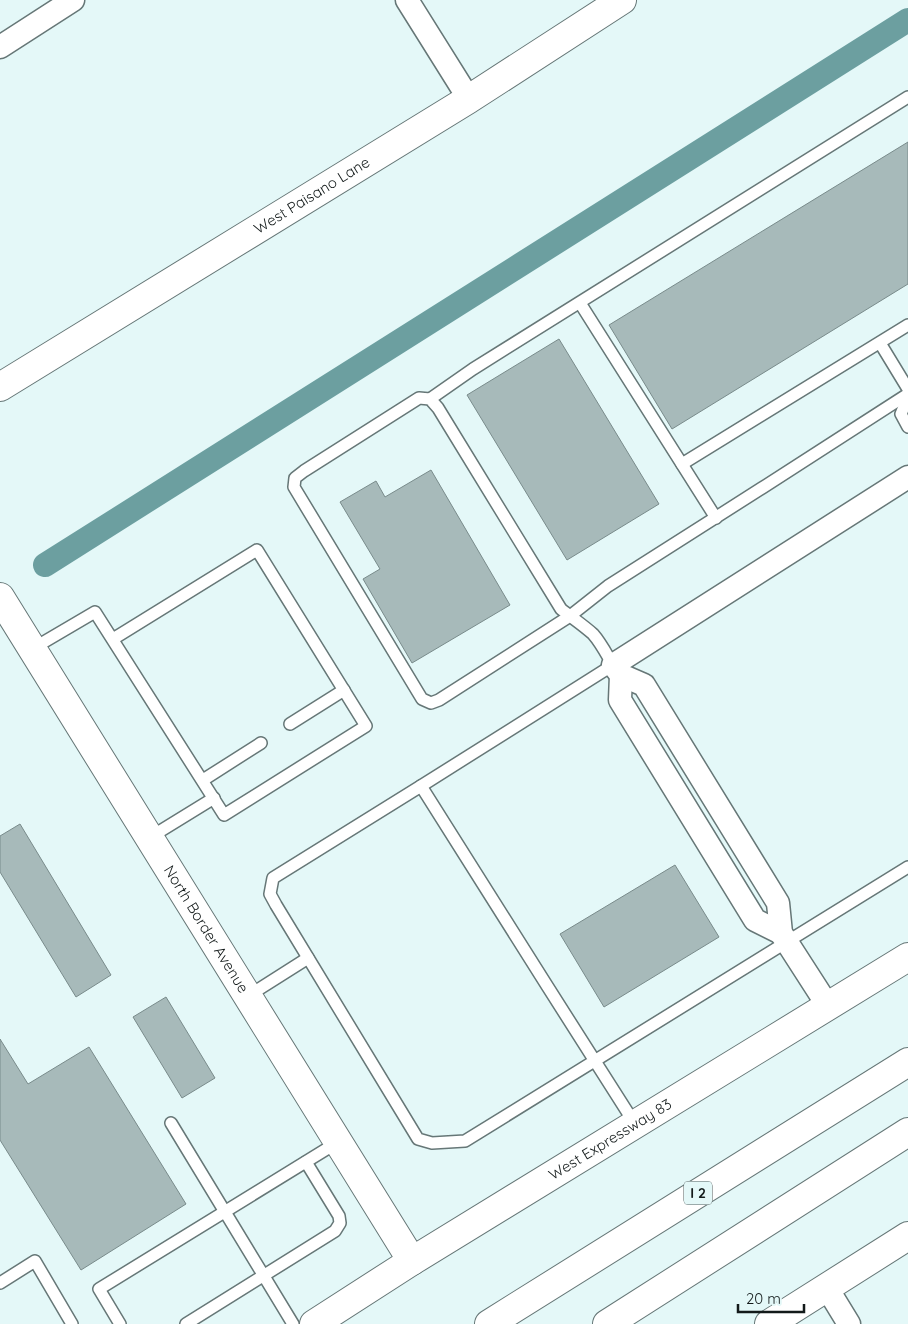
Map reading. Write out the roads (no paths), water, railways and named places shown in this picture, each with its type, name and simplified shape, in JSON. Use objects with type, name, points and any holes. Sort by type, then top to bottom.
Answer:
[{"type":"main road","name":"West Paisano Lane","points":[[0,387],[469,99],[622,0]]},
{"type":"main road","name":"North Border Avenue","points":[[0,597],[412,1261]]},
{"type":"main road","name":"West Expressway 83","points":[[314,1324],[412,1261],[908,957]]},
{"type":"main road","name":"I 2","points":[[489,1324],[908,1062]]},
{"type":"main road","points":[[607,1324],[908,1132]]},
{"type":"main road","points":[[769,1324],[908,1236]]},
{"type":"street","points":[[0,47],[73,0]]},
{"type":"street","points":[[407,0],[469,99]]},
{"type":"street","points":[[828,1006],[784,937],[778,903],[644,685],[617,670],[908,477]]},
{"type":"street","points":[[827,1288],[849,1324]]},
{"type":"lane","points":[[908,97],[473,369],[430,399],[419,398],[304,471],[295,478],[294,487],[422,699],[432,703],[570,616],[608,586],[908,395]]},
{"type":"lane","points":[[580,303],[716,518]]},
{"type":"lane","points":[[682,464],[908,325]]},
{"type":"lane","points":[[880,343],[908,390]]},
{"type":"lane","points":[[908,395],[901,414],[908,427]]},
{"type":"lane","points":[[430,399],[438,408],[560,609],[594,635],[617,670],[420,786],[273,878],[270,894],[418,1139],[432,1143],[465,1141],[784,937],[908,867]]},
{"type":"lane","points":[[32,649],[95,612],[112,639],[203,780],[224,815],[366,726],[257,550],[112,639]]},
{"type":"lane","points":[[290,724],[344,690]]},
{"type":"lane","points":[[203,780],[262,743]]},
{"type":"lane","points":[[420,786],[634,1124]]},
{"type":"lane","points":[[150,838],[214,798]]},
{"type":"lane","points":[[248,996],[308,958]]},
{"type":"lane","points":[[171,1123],[293,1324]]},
{"type":"lane","points":[[120,1324],[99,1289],[338,1142]]},
{"type":"lane","points":[[186,1324],[335,1231],[340,1223],[339,1216],[306,1162]]},
{"type":"lane","points":[[0,1283],[35,1262],[72,1324]]},
{"type":"waterway","points":[[45,565],[908,20]]}]
